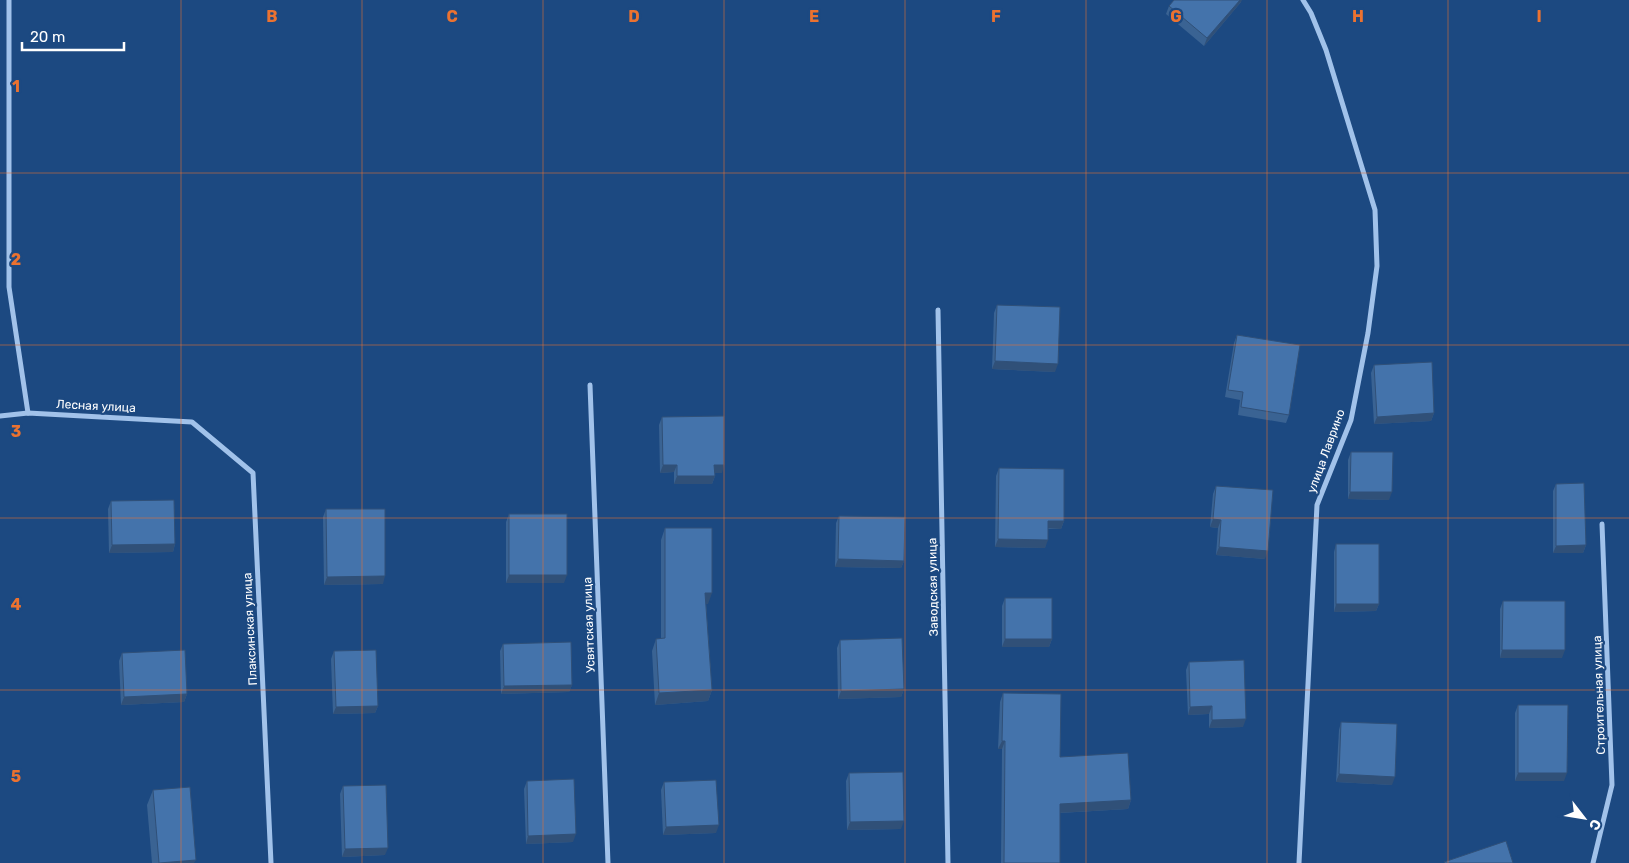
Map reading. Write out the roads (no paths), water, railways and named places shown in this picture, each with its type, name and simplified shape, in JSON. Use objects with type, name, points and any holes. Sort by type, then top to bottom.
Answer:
[{"type":"street","points":[[9,0],[9,288],[28,412]]},
{"type":"street","name":"улица Лаврино","points":[[1299,863],[1317,505],[1351,420],[1368,333],[1377,266],[1375,210],[1326,50],[1312,13],[1302,0]]},
{"type":"street","name":"Заводская улица","points":[[938,310],[948,863]]},
{"type":"street","name":"Усвятская улица","points":[[590,385],[608,863]]},
{"type":"street","name":"Лесная улица","points":[[0,416],[28,412],[192,422]]},
{"type":"street","name":"Плаксинская улица","points":[[192,422],[253,473],[271,863]]},
{"type":"street","name":"Строительная улица","points":[[1593,863],[1612,785],[1602,524]]}]
